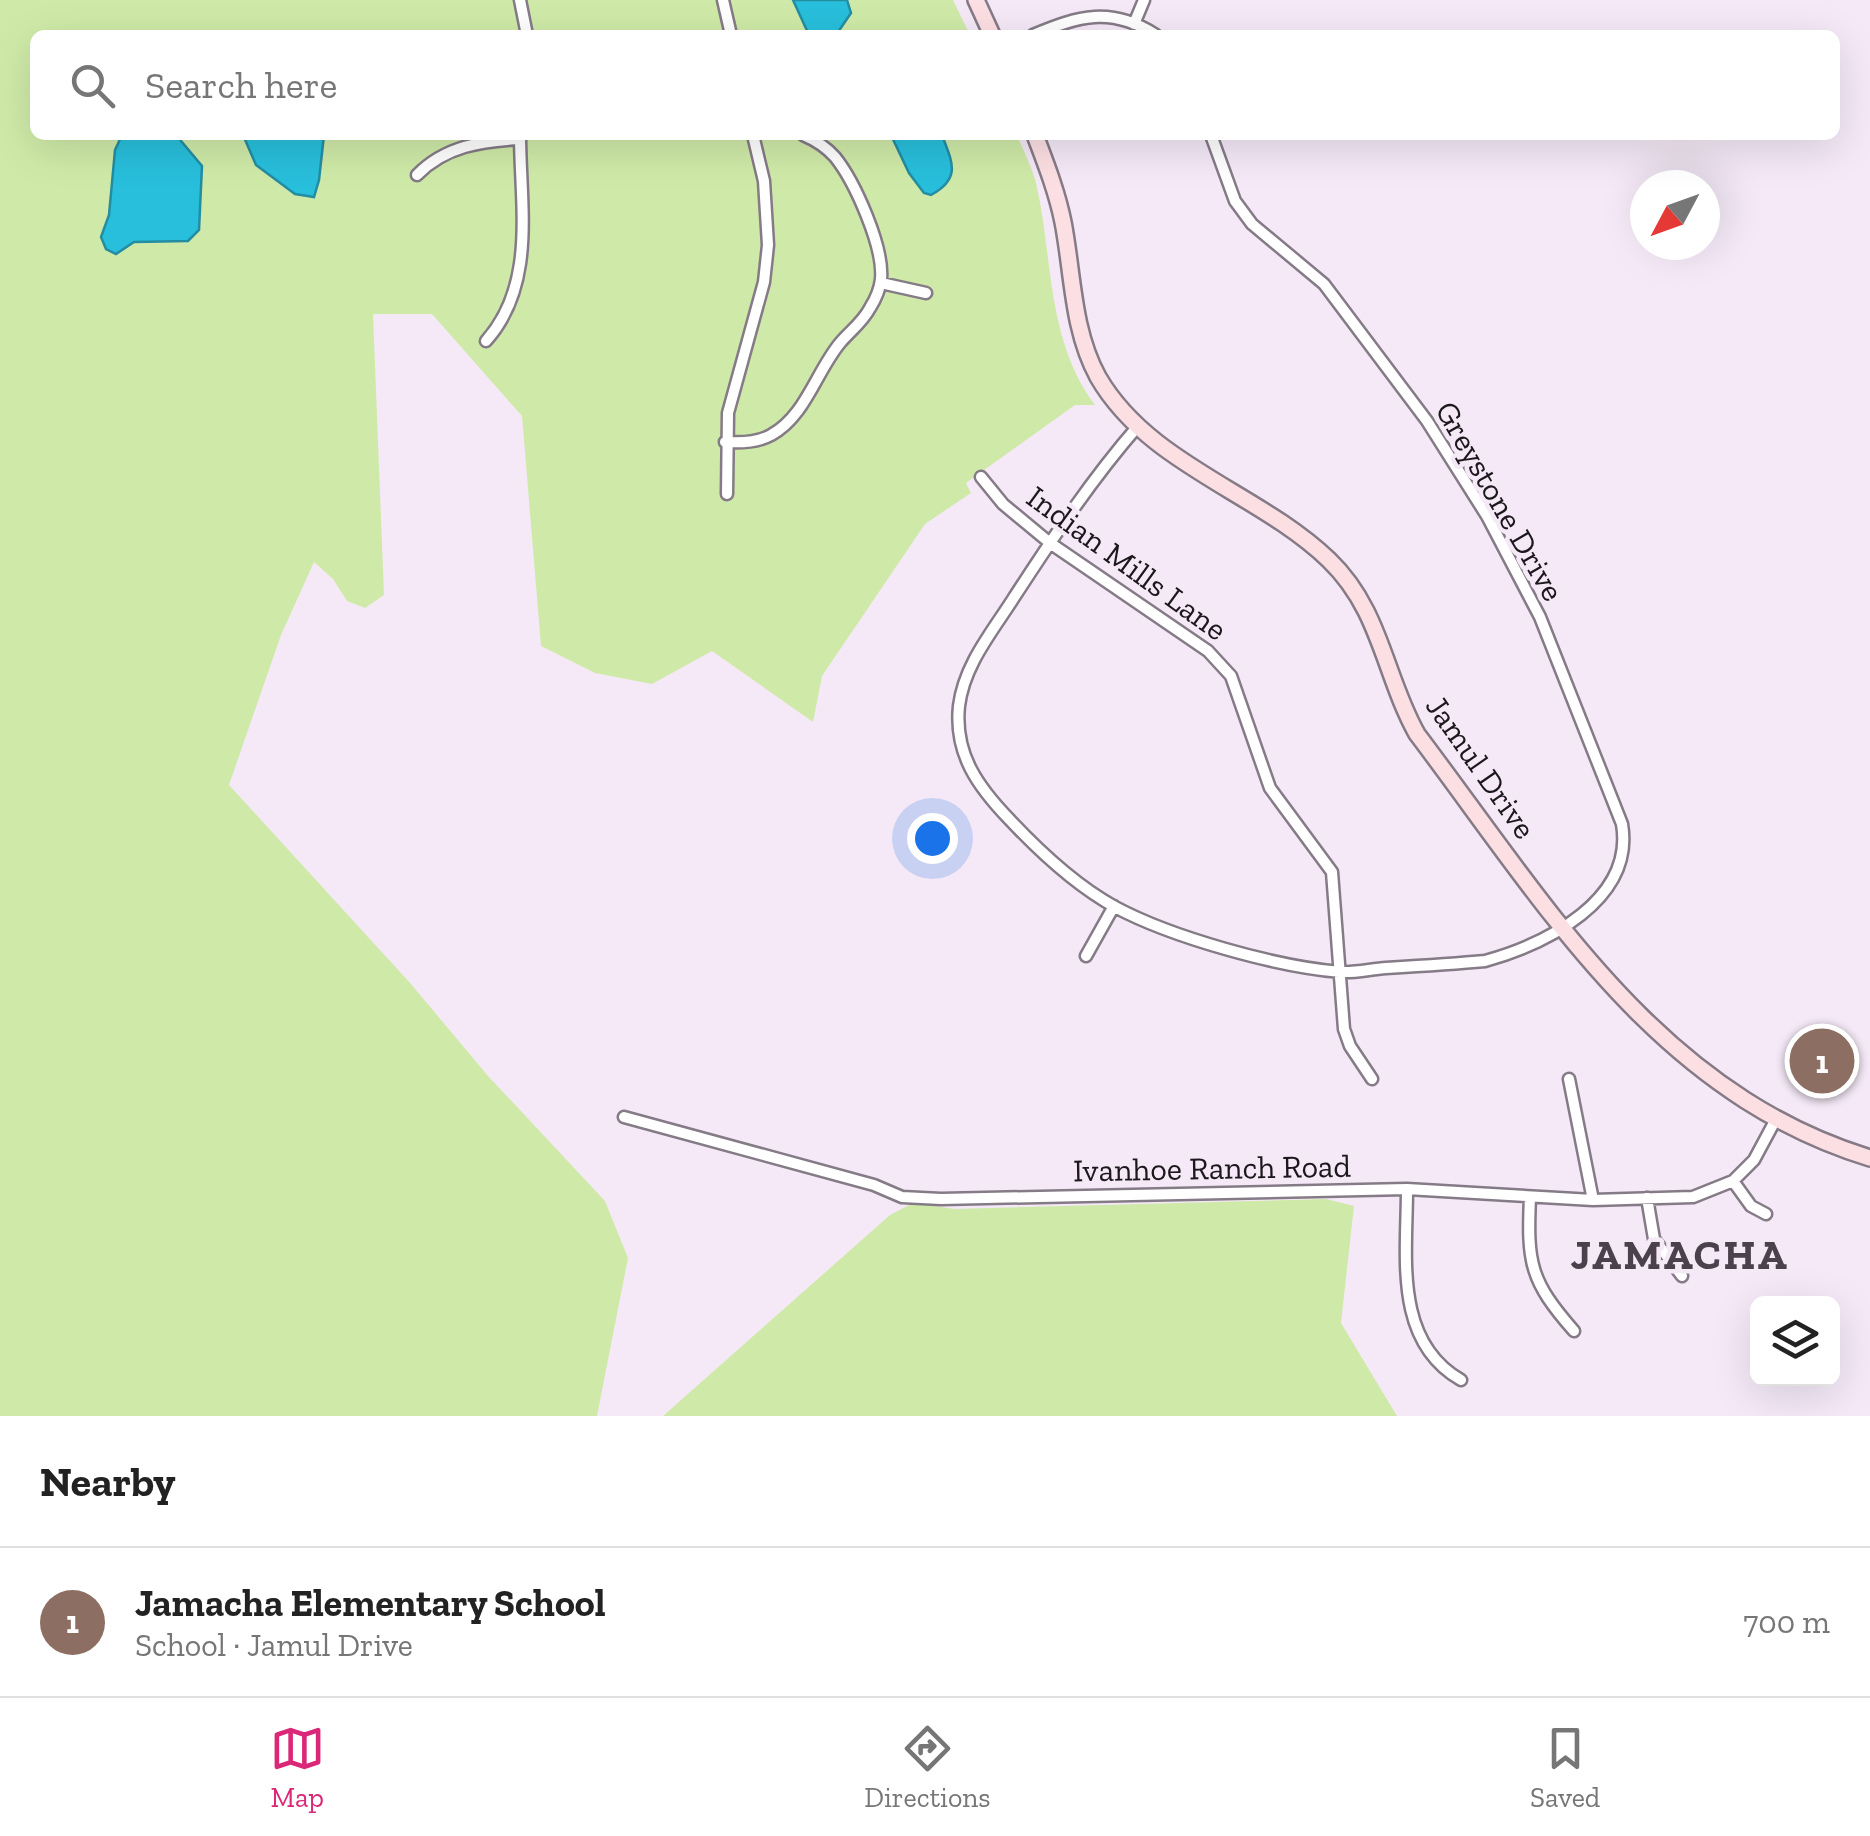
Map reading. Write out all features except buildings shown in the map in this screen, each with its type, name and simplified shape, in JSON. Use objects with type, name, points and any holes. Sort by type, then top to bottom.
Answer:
[{"type":"street","points":[[520,0],[525,30]]},
{"type":"street","points":[[724,0],[730,30]]},
{"type":"street","points":[[976,0],[990,30]]},
{"type":"street","points":[[1134,24],[1144,0]]},
{"type":"street","points":[[1047,30],[1086,16],[1134,24],[1146,30]]},
{"type":"street","points":[[417,175],[467,145],[500,140]]},
{"type":"street","points":[[486,340],[500,326],[518,278],[523,250],[520,140]]},
{"type":"street","points":[[726,494],[725,442],[732,392],[768,256],[766,202],[754,140]]},
{"type":"street","points":[[725,442],[744,443],[770,436],[793,418],[842,341],[861,324],[881,283],[874,236],[845,174],[829,151],[811,140]]},
{"type":"street","name":"Jamul Drive","points":[[1037,140],[1062,218],[1086,350],[1109,394],[1138,426],[1312,546],[1346,579],[1373,620],[1404,710],[1418,734],[1562,926],[1630,1008],[1723,1088],[1822,1141],[1870,1158]]},
{"type":"street","name":"Greystone Drive","points":[[1138,426],[1050,542],[970,668],[960,704],[960,740],[972,773],[988,798],[1070,876],[1114,906],[1208,943],[1342,972],[1485,961],[1536,942],[1597,901],[1612,884],[1622,858],[1624,832],[1542,622],[1487,516],[1434,431],[1324,284],[1252,224],[1235,202],[1213,140]]},
{"type":"street","points":[[881,283],[926,293]]},
{"type":"street","name":"Indian Mills Lane","points":[[981,477],[1003,504],[1050,542],[1208,651],[1231,676],[1270,788],[1332,872],[1344,1030],[1372,1079]]},
{"type":"street","points":[[1086,956],[1114,906]]},
{"type":"street","points":[[1569,1079],[1593,1200]]},
{"type":"street","name":"Ivanhoe Ranch Road","points":[[624,1117],[874,1185],[902,1197],[1406,1189],[1593,1200],[1693,1197],[1733,1181]]},
{"type":"street","points":[[1766,1214],[1751,1206],[1733,1181],[1754,1160],[1776,1119]]},
{"type":"street","points":[[1406,1189],[1411,1320],[1423,1346],[1448,1373],[1461,1380]]},
{"type":"street","points":[[1530,1197],[1528,1245],[1536,1278],[1574,1331]]},
{"type":"street","points":[[1647,1198],[1654,1239],[1682,1276]]},
{"type":"green space","points":[[0,0],[953,0],[968,30],[30,30],[30,140],[1019,140],[1037,187],[1060,327],[1079,380],[1095,405],[1075,405],[966,483],[971,493],[925,524],[822,676],[813,722],[712,651],[652,684],[595,673],[541,646],[522,416],[432,314],[373,314],[384,595],[365,608],[347,601],[333,579],[314,562],[281,635],[229,785],[605,1201],[628,1258],[597,1416],[0,1416]]},
{"type":"green space","points":[[1326,1199],[1354,1206],[1341,1323],[1397,1416],[663,1416],[890,1215],[913,1203],[955,1209]]},
{"type":"water","points":[[793,0],[847,0],[851,13],[839,30],[807,30]]},
{"type":"water","points":[[120,140],[180,140],[202,166],[199,230],[188,241],[134,242],[116,254],[106,249],[101,237],[109,215],[115,150]]},
{"type":"water","points":[[245,140],[323,140],[314,197],[295,194],[256,165]]},
{"type":"water","points":[[893,140],[944,140],[952,169],[941,189],[931,195],[924,193]]},
{"type":"place","name":"Jamacha Elementary School","points":[[1822,1061]]},
{"type":"district","name":"JAMACHA","points":[[1680,1254]]}]
